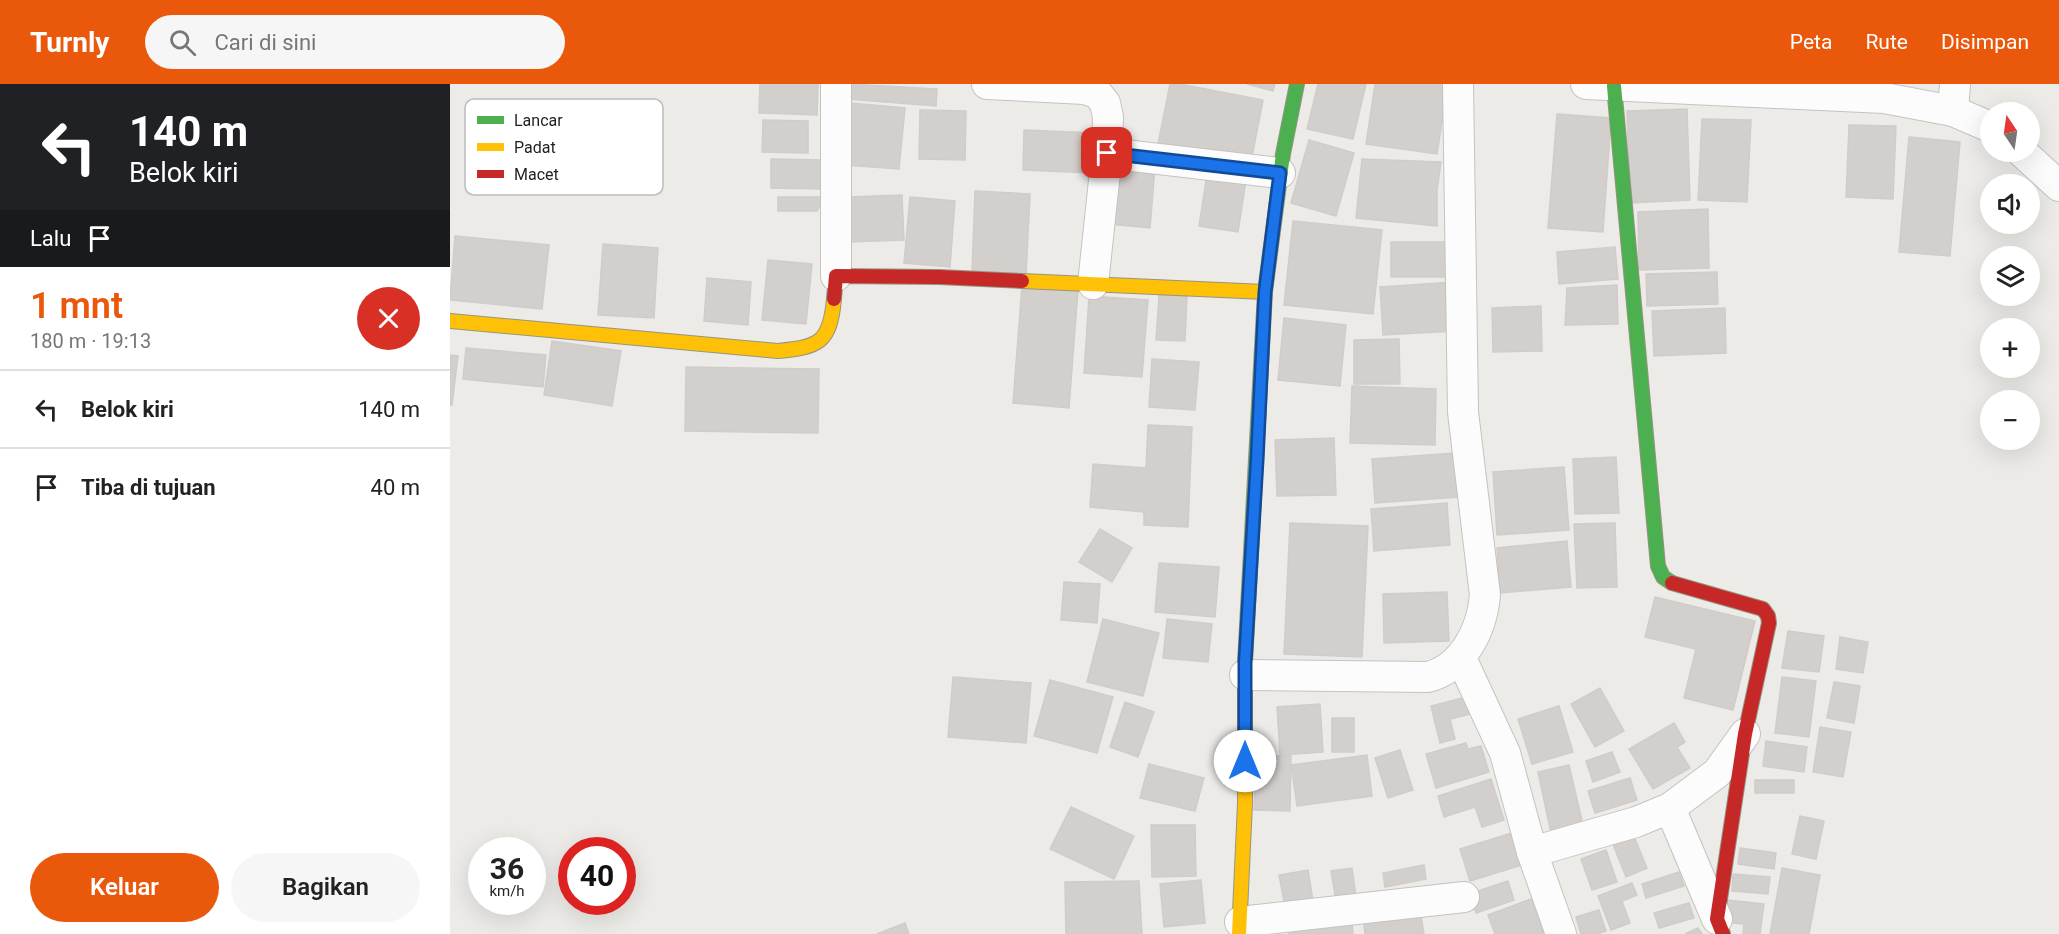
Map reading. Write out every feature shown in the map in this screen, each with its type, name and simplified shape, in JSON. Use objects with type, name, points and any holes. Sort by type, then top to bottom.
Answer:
[{"type":"street","points":[[450,321],[778,351],[808,348],[822,340],[829,331],[836,276],[836,84]]},
{"type":"street","points":[[987,84],[1084,89],[1097,93],[1105,103],[1108,117],[1107,153],[1093,284]]},
{"type":"street","points":[[1297,84],[1280,173],[1265,292],[1245,675],[1245,803],[1240,928],[1464,897]]},
{"type":"street","points":[[1245,675],[1428,677],[1440,674],[1461,658],[1479,625],[1485,595],[1463,412],[1458,84]]},
{"type":"street","points":[[1720,927],[1745,734],[1769,623],[1768,616],[1763,609],[1676,585],[1663,577],[1658,566],[1600,85],[1807,89],[1884,98],[1954,98],[1980,119]]},
{"type":"street","points":[[1107,153],[1280,173]]},
{"type":"street","points":[[2033,162],[2059,186]]},
{"type":"street","points":[[836,276],[939,277],[1265,292]]},
{"type":"street","points":[[1461,658],[1505,753],[1532,852],[1561,934]]},
{"type":"street","points":[[1532,852],[1636,822],[1670,808],[1717,772],[1745,734]]},
{"type":"street","points":[[1670,808],[1720,927]]},
{"type":"building","points":[[760,84],[818,84],[817,115],[759,113]]},
{"type":"building","points":[[848,84],[937,89],[936,106],[847,99]]},
{"type":"building","points":[[1170,84],[1263,100],[1251,162],[1158,144]]},
{"type":"building","points":[[1247,84],[1275,84],[1273,91]]},
{"type":"building","points":[[1318,84],[1366,84],[1353,139],[1307,129]]},
{"type":"building","points":[[1375,84],[1448,84],[1437,154],[1366,144]]},
{"type":"building","points":[[850,103],[905,108],[899,169],[845,165]]},
{"type":"building","points":[[1687,109],[1690,200],[1630,203],[1627,111]]},
{"type":"building","points":[[920,110],[966,111],[965,160],[919,159]]},
{"type":"building","points":[[1557,114],[1611,118],[1603,232],[1548,228]]},
{"type":"building","points":[[1702,119],[1751,120],[1747,202],[1698,200]]},
{"type":"building","points":[[763,120],[808,121],[808,153],[762,152]]},
{"type":"building","points":[[1849,125],[1896,126],[1893,199],[1846,197]]},
{"type":"building","points":[[1024,130],[1095,133],[1093,173],[1023,170]]},
{"type":"building","points":[[1909,137],[1960,142],[1950,256],[1899,252]]},
{"type":"building","points":[[1309,140],[1354,153],[1336,216],[1291,203]]},
{"type":"building","points":[[771,159],[825,160],[824,189],[771,188]]},
{"type":"building","points":[[1362,159],[1441,162],[1437,191],[1437,226],[1356,218]]},
{"type":"building","points":[[1113,164],[1155,167],[1150,228],[1109,224]]},
{"type":"building","points":[[1208,168],[1247,174],[1238,232],[1199,226]]},
{"type":"building","points":[[975,191],[1030,194],[1026,275],[972,273]]},
{"type":"building","points":[[902,195],[904,240],[849,242],[848,197]]},
{"type":"building","points":[[778,197],[825,197],[817,211],[778,211]]},
{"type":"building","points":[[910,197],[955,201],[950,267],[904,263]]},
{"type":"building","points":[[1708,209],[1709,268],[1639,270],[1638,212]]},
{"type":"building","points":[[1293,221],[1382,230],[1373,314],[1284,305]]},
{"type":"building","points":[[455,236],[549,245],[542,309],[450,300]]},
{"type":"building","points":[[1391,242],[1448,242],[1448,277],[1391,277]]},
{"type":"building","points":[[603,244],[658,248],[654,318],[598,315]]},
{"type":"building","points":[[1615,247],[1618,279],[1559,284],[1557,252]]},
{"type":"building","points":[[768,260],[812,264],[806,324],[762,320]]},
{"type":"building","points":[[1717,272],[1718,304],[1647,306],[1646,274]]},
{"type":"building","points":[[707,278],[751,282],[748,325],[704,321]]},
{"type":"building","points":[[1453,282],[1456,331],[1383,335],[1380,287]]},
{"type":"building","points":[[1617,285],[1618,324],[1565,325],[1567,288]]},
{"type":"building","points":[[1022,286],[1078,290],[1069,408],[1013,403]]},
{"type":"building","points":[[1159,295],[1187,296],[1185,341],[1156,340]]},
{"type":"building","points":[[1089,296],[1148,300],[1142,377],[1084,373]]},
{"type":"building","points":[[1541,306],[1542,351],[1493,352],[1492,308]]},
{"type":"building","points":[[1725,308],[1726,353],[1654,356],[1652,311]]},
{"type":"building","points":[[1284,318],[1346,325],[1340,386],[1278,380]]},
{"type":"building","points":[[1399,339],[1400,384],[1354,384],[1354,340]]},
{"type":"building","points":[[552,341],[621,351],[612,406],[544,395]]},
{"type":"building","points":[[466,348],[546,355],[543,387],[463,379]]},
{"type":"building","points":[[450,355],[458,356],[452,405],[450,405]]},
{"type":"building","points":[[1152,359],[1199,362],[1195,410],[1149,407]]},
{"type":"building","points":[[686,367],[819,369],[818,433],[685,431]]},
{"type":"building","points":[[1352,386],[1436,389],[1435,445],[1350,443]]},
{"type":"building","points":[[1148,425],[1192,427],[1188,527],[1144,525],[1144,512],[1090,507],[1093,464],[1146,468]]},
{"type":"building","points":[[1334,438],[1336,495],[1277,496],[1275,440]]},
{"type":"building","points":[[1455,453],[1459,497],[1375,503],[1372,459]]},
{"type":"building","points":[[1616,457],[1619,513],[1575,514],[1573,459]]},
{"type":"building","points":[[1564,467],[1569,530],[1497,535],[1493,472]]},
{"type":"building","points":[[1447,503],[1450,545],[1374,551],[1371,509]]},
{"type":"building","points":[[1290,523],[1368,526],[1362,657],[1284,654]]},
{"type":"building","points":[[1615,523],[1617,587],[1577,588],[1574,524]]},
{"type":"building","points":[[1100,529],[1132,548],[1112,582],[1079,562]]},
{"type":"building","points":[[1567,541],[1571,587],[1500,593],[1497,548]]},
{"type":"building","points":[[1159,563],[1219,567],[1215,617],[1155,612]]},
{"type":"building","points":[[1064,582],[1100,584],[1097,623],[1061,620]]},
{"type":"building","points":[[1447,592],[1449,641],[1384,643],[1383,594]]},
{"type":"building","points":[[1655,597],[1755,621],[1733,710],[1684,698],[1696,649],[1645,637]]},
{"type":"building","points":[[1103,619],[1159,633],[1143,696],[1087,682]]},
{"type":"building","points":[[1167,619],[1212,624],[1208,662],[1163,658]]},
{"type":"building","points":[[1788,631],[1824,636],[1819,672],[1782,668]]},
{"type":"building","points":[[1840,637],[1868,642],[1863,673],[1836,669]]},
{"type":"building","points":[[953,677],[1031,683],[1026,743],[948,737]]},
{"type":"building","points":[[1782,677],[1816,681],[1809,737],[1775,733]]},
{"type":"building","points":[[1050,680],[1113,697],[1097,753],[1034,736]]},
{"type":"building","points":[[1834,682],[1860,686],[1854,723],[1827,718]]},
{"type":"building","points":[[1600,688],[1624,731],[1595,747],[1571,704]]},
{"type":"building","points":[[1470,696],[1475,713],[1450,719],[1455,739],[1440,743],[1431,706]]},
{"type":"building","points":[[1125,702],[1154,712],[1138,757],[1110,747]]},
{"type":"building","points":[[1320,704],[1323,752],[1280,755],[1277,707]]},
{"type":"building","points":[[1559,706],[1573,752],[1532,764],[1518,719]]},
{"type":"building","points":[[1332,718],[1354,718],[1354,752],[1332,752]]},
{"type":"building","points":[[1674,723],[1685,742],[1677,747],[1690,768],[1653,789],[1629,749]]},
{"type":"building","points":[[1820,727],[1851,732],[1843,777],[1813,772]]},
{"type":"building","points":[[1766,741],[1807,747],[1804,772],[1763,766]]},
{"type":"building","points":[[1466,743],[1468,749],[1481,746],[1489,772],[1436,788],[1426,754]]},
{"type":"building","points":[[1400,750],[1413,790],[1388,798],[1375,758]]},
{"type":"building","points":[[1612,752],[1620,772],[1593,782],[1586,761]]},
{"type":"building","points":[[1256,755],[1291,756],[1290,811],[1254,810]]},
{"type":"building","points":[[1367,755],[1372,796],[1297,806],[1291,765]]},
{"type":"building","points":[[1149,764],[1204,778],[1195,811],[1140,798]]},
{"type":"building","points":[[1569,765],[1583,825],[1551,833],[1538,772]]},
{"type":"building","points":[[1630,778],[1637,800],[1595,813],[1588,791]]},
{"type":"building","points":[[1491,779],[1504,820],[1482,827],[1475,807],[1444,817],[1438,796]]},
{"type":"building","points":[[1755,780],[1794,780],[1794,793],[1755,793]]},
{"type":"building","points":[[1071,807],[1134,836],[1114,879],[1050,849]]},
{"type":"building","points":[[1800,816],[1824,821],[1816,859],[1792,854]]},
{"type":"building","points":[[1151,825],[1195,825],[1196,876],[1152,877]]},
{"type":"building","points":[[1515,832],[1525,864],[1470,881],[1460,849]]},
{"type":"building","points":[[1633,834],[1647,868],[1626,877],[1612,842]]},
{"type":"building","points":[[1740,848],[1776,853],[1774,869],[1738,864]]},
{"type":"building","points":[[1606,850],[1617,882],[1592,890],[1581,859]]},
{"type":"building","points":[[1424,865],[1426,879],[1385,887],[1383,873]]},
{"type":"building","points":[[1352,868],[1357,904],[1337,907],[1331,871]]},
{"type":"building","points":[[1782,868],[1820,875],[1809,934],[1770,934]]},
{"type":"building","points":[[1308,870],[1314,907],[1286,912],[1279,875]]},
{"type":"building","points":[[1679,872],[1684,886],[1646,898],[1642,884]]},
{"type":"building","points":[[1733,874],[1770,877],[1768,894],[1732,891]]},
{"type":"building","points":[[1201,880],[1205,923],[1164,927],[1160,884]]},
{"type":"building","points":[[1139,881],[1142,934],[1066,934],[1065,882]]},
{"type":"building","points":[[1508,881],[1514,900],[1476,913],[1469,894]]},
{"type":"building","points":[[1632,883],[1637,895],[1622,901],[1630,923],[1611,930],[1598,896]]},
{"type":"building","points":[[1531,899],[1544,934],[1495,934],[1488,915]]},
{"type":"building","points":[[1727,900],[1764,904],[1760,934],[1743,934],[1744,924],[1723,922]]},
{"type":"building","points":[[1689,903],[1694,918],[1659,928],[1654,913]]},
{"type":"building","points":[[1420,910],[1424,934],[1365,934],[1363,918]]},
{"type":"building","points":[[1599,910],[1606,931],[1597,934],[1581,934],[1576,917]]},
{"type":"building","points":[[1352,922],[1353,934],[1289,934],[1288,928]]},
{"type":"building","points":[[905,923],[909,934],[877,934]]},
{"type":"building","points":[[1698,928],[1702,934],[1685,934]]},
{"type":"traffic: fast","points":[[1245,698],[1265,292],[1283,154],[1297,84]]},
{"type":"traffic: fast","points":[[1614,86],[1658,566],[1663,577],[1672,583]]},
{"type":"traffic: slow","points":[[1022,281],[1265,292]]},
{"type":"traffic: slow","points":[[450,321],[778,351],[803,347],[820,340],[829,325],[834,299]]},
{"type":"traffic: slow","points":[[1239,934],[1245,803],[1245,698]]},
{"type":"traffic: jam","points":[[834,299],[836,276],[1022,281]]},
{"type":"traffic: jam","points":[[1672,583],[1763,609],[1768,616],[1769,623],[1745,734],[1717,919],[1723,934]]},
{"type":"route","points":[[1107,153],[1280,173],[1265,292],[1245,663],[1245,761]]}]
